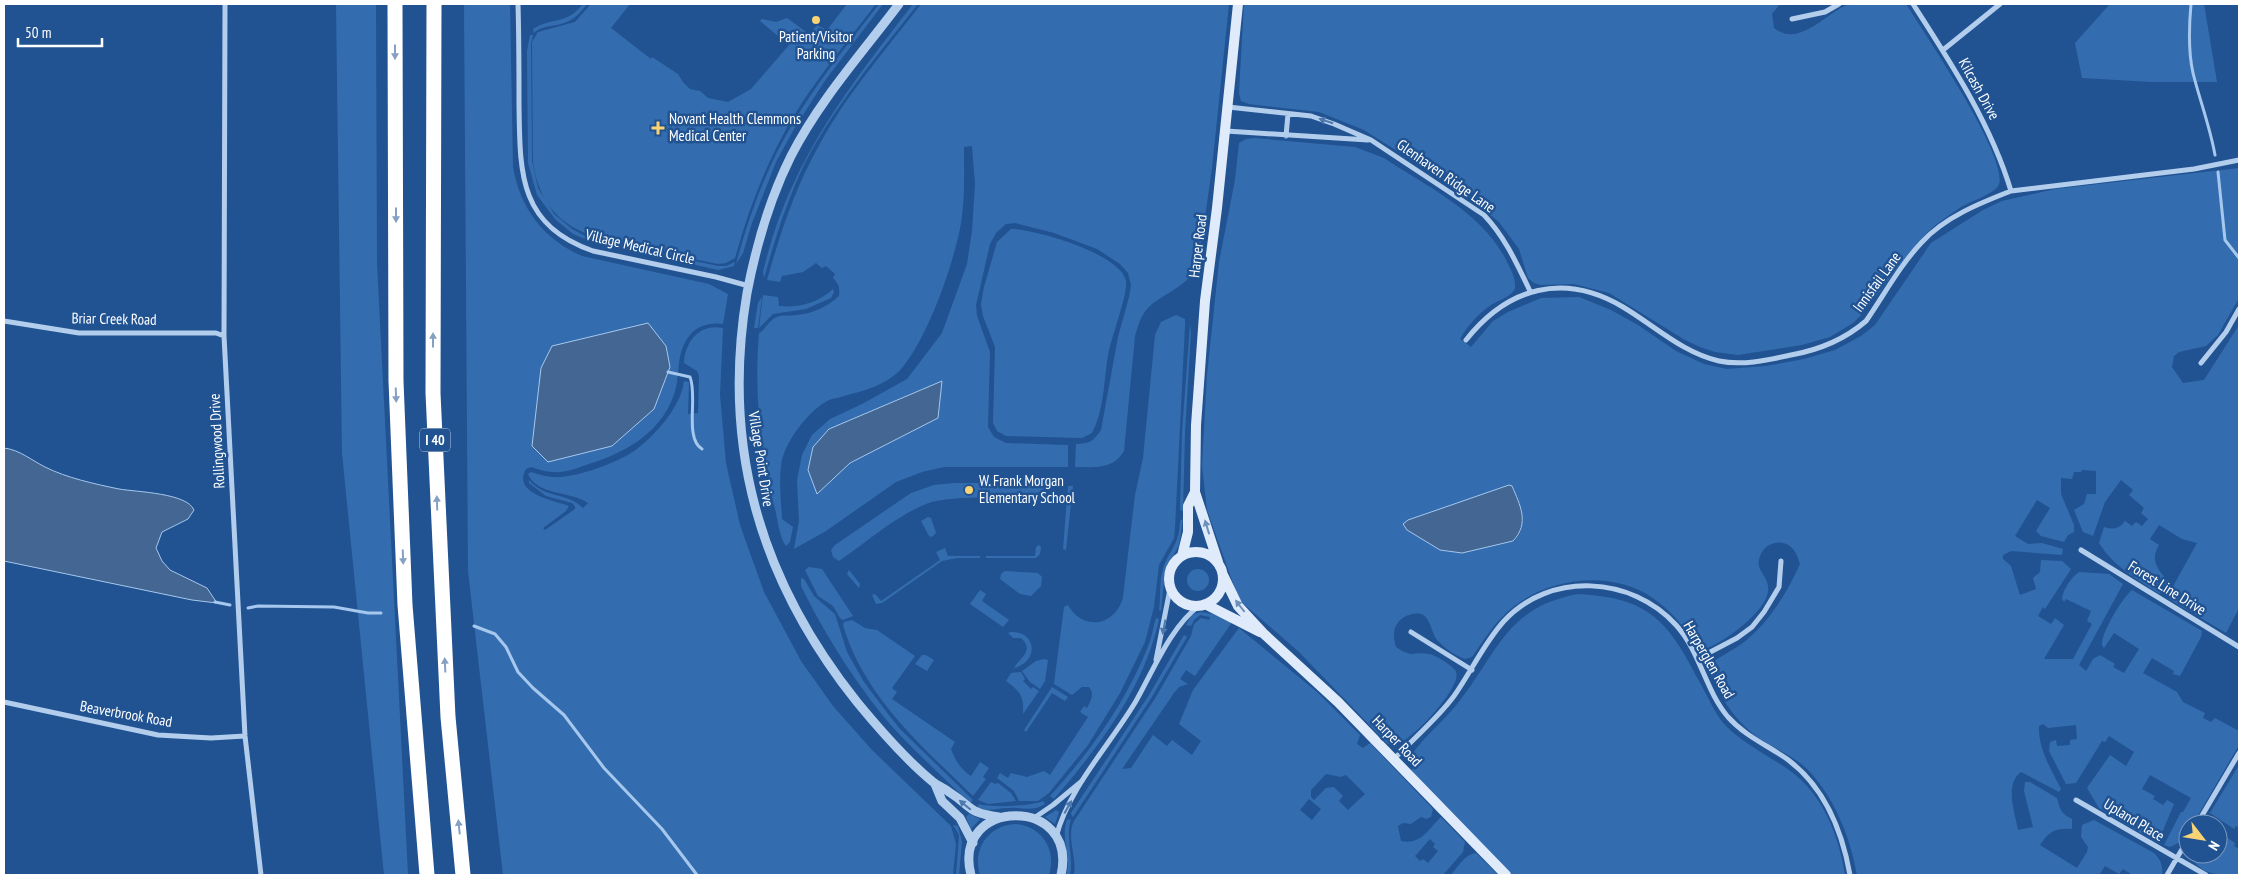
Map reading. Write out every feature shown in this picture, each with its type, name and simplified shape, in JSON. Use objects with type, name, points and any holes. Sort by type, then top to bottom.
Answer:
[{"type":"highway","name":"I 40","points":[[395,4],[396,381],[405,605],[421,828],[427,875]]},
{"type":"highway","name":"I 40","points":[[434,4],[433,393],[448,717],[464,875]]},
{"type":"main road","name":"Harper Road","points":[[1218,563],[1195,492],[1201,347],[1226,131],[1238,4]]},
{"type":"main road","name":"Harper Road","points":[[1182,556],[1188,532],[1188,506],[1195,492]]},
{"type":"main road","points":[[1197,552],[1205,553],[1218,563],[1223,575],[1221,590],[1212,601],[1202,605],[1185,604],[1170,589],[1169,581],[1172,566],[1182,556],[1197,552]]},
{"type":"main road","name":"Harper Road","points":[[1223,575],[1238,606],[1263,633],[1310,675],[1506,875]]},
{"type":"main road","name":"Harper Road","points":[[1202,605],[1263,633]]},
{"type":"street","name":"Rollingwood Drive","points":[[225,4],[224,336],[245,736],[260,875]]},
{"type":"street","name":"Village Medical Circle","points":[[518,4],[520,164],[528,196],[544,219],[564,238],[578,246],[593,251],[716,277],[749,286]]},
{"type":"street","name":"Village Point Drive","points":[[899,4],[817,112],[791,156],[769,206],[755,252],[741,328],[738,367],[740,434],[752,498],[768,550],[796,611],[824,658],[877,726],[935,784],[950,792],[974,812],[999,818]]},
{"type":"street","points":[[1792,19],[1825,12],[1839,4]]},
{"type":"street","name":"Kilcash Drive","points":[[1913,4],[1992,137],[2011,191]]},
{"type":"street","points":[[1942,50],[2000,4]]},
{"type":"street","name":"Glenhaven Ridge Lane","points":[[1228,107],[1311,116],[1371,140],[1484,215],[1506,243],[1530,291]]},
{"type":"street","points":[[1286,136],[1288,114]]},
{"type":"street","points":[[1226,131],[1371,140]]},
{"type":"street","name":"Innisfail Lane","points":[[1466,340],[1491,313],[1530,291],[1565,289],[1588,292],[1606,298],[1684,347],[1719,361],[1739,363],[1798,354],[1834,343],[1854,331],[1866,321],[1922,242],[1951,219],[1983,202],[2011,191],[2194,169],[2239,160]]},
{"type":"street","points":[[2201,363],[2226,332],[2239,309]]},
{"type":"street","name":"Briar Creek Road","points":[[4,321],[79,333],[216,333],[224,336]]},
{"type":"street","name":"Forest Line Drive","points":[[2081,550],[2239,647]]},
{"type":"street","points":[[1697,659],[1737,638],[1752,627],[1764,612],[1779,587],[1781,561]]},
{"type":"street","name":"Harperglen Road","points":[[1394,759],[1440,712],[1472,670],[1494,633],[1519,607],[1542,595],[1571,586],[1610,588],[1645,600],[1678,626],[1697,659],[1716,700],[1728,716],[1746,733],[1786,758],[1800,770],[1823,797],[1841,835],[1850,875]]},
{"type":"street","points":[[1155,665],[1170,589]]},
{"type":"street","points":[[1056,837],[1064,814],[1084,779],[1136,701],[1155,665],[1180,625],[1190,613],[1202,605]]},
{"type":"street","points":[[1411,632],[1472,670]]},
{"type":"street","name":"Beaverbrook Road","points":[[4,702],[158,735],[211,738],[245,736]]},
{"type":"street","points":[[2203,814],[2239,752]]},
{"type":"street","points":[[1034,818],[1084,779]]},
{"type":"street","name":"Village Point Drive","points":[[935,784],[942,802],[960,818],[973,843]]},
{"type":"street","name":"Upland Place","points":[[2076,800],[2206,875]]},
{"type":"street","points":[[970,875],[969,858],[973,843],[984,828],[999,818],[1022,815],[1034,818],[1046,825],[1056,837],[1062,855],[1061,875]]},
{"type":"street","points":[[2167,875],[2178,856]]},
{"type":"shaded area","points":[[1867,3],[1906,4],[1946,66],[1978,122],[1991,148],[1998,169],[1999,184],[1993,191],[1962,206],[1932,228],[1909,253],[1864,312],[1853,323],[1830,337],[1802,345],[1738,355],[1715,352],[1685,340],[1609,293],[1574,284],[1540,285],[1534,283],[1528,278],[1519,249],[1499,222],[1465,194],[1364,130],[1319,112],[1249,104],[1241,101],[1239,93],[1244,4],[1780,4],[1772,14],[1774,28],[1783,33],[1793,34],[1812,27],[1847,5]]},
{"type":"shaded area","points":[[336,4],[376,4],[377,264],[408,875],[384,875],[342,453]]},
{"type":"shaded area","points":[[464,4],[510,4],[513,167],[521,196],[528,209],[545,231],[556,241],[582,256],[709,284],[728,294],[723,324],[713,324],[698,328],[687,339],[679,360],[677,382],[673,397],[659,422],[649,432],[626,449],[574,469],[547,472],[531,467],[526,469],[523,478],[529,490],[536,495],[569,506],[566,511],[543,528],[545,530],[575,509],[575,506],[572,503],[546,496],[529,483],[529,480],[542,490],[577,503],[583,508],[588,503],[581,499],[547,490],[533,481],[528,474],[531,472],[553,477],[573,475],[596,469],[629,454],[644,443],[659,428],[673,410],[682,391],[684,381],[689,382],[688,414],[698,413],[699,376],[697,371],[684,363],[687,348],[695,335],[701,331],[707,328],[723,328],[720,395],[726,463],[740,525],[764,592],[801,661],[833,706],[872,750],[951,826],[956,844],[953,875],[503,875],[468,571]]},
{"type":"shaded area","points":[[583,4],[587,4],[572,19],[565,23],[542,28],[534,33],[533,29],[571,15]]},
{"type":"shaded area","name":"Novant Health Clemmons Medical Center","points":[[591,4],[630,4],[611,28],[651,59],[652,57],[678,74],[690,89],[700,91],[708,98],[728,102],[751,89],[789,45],[760,21],[762,19],[776,22],[787,18],[809,34],[817,25],[827,30],[847,4],[876,4],[820,77],[789,124],[772,156],[758,189],[735,258],[726,263],[718,264],[623,244],[586,233],[571,226],[557,215],[547,202],[538,184],[533,162],[532,42],[538,32],[575,22]]},
{"type":"shaded area","points":[[879,4],[883,4],[824,82],[794,129],[776,162],[752,223],[743,253],[736,264],[759,193],[783,141],[823,78]]},
{"type":"shaded area","points":[[913,4],[918,4],[843,101],[805,163],[782,220],[764,278],[763,272],[774,232],[804,162],[843,98]]},
{"type":"shaded area","points":[[921,4],[1229,4],[1212,168],[1199,259],[1194,259],[1192,272],[1184,283],[1153,304],[1140,321],[1135,336],[1124,451],[1120,457],[1109,464],[1096,467],[1075,467],[1076,444],[1091,441],[1101,430],[1118,337],[1129,297],[1131,285],[1128,273],[1120,264],[1097,249],[1054,233],[1015,223],[1006,224],[996,233],[990,244],[976,305],[977,316],[990,352],[988,427],[994,437],[1006,443],[1068,445],[1068,467],[944,467],[922,472],[896,482],[826,531],[794,549],[799,521],[797,480],[802,455],[812,435],[830,419],[907,379],[942,333],[967,264],[972,231],[975,184],[972,146],[964,147],[964,185],[958,239],[939,299],[921,339],[901,369],[889,379],[867,389],[829,400],[813,411],[798,428],[787,447],[780,472],[782,519],[793,527],[790,542],[786,546],[782,539],[762,446],[757,379],[759,333],[776,317],[808,313],[824,307],[839,296],[839,291],[838,284],[833,278],[835,274],[826,266],[822,268],[816,263],[803,272],[782,276],[780,282],[767,280],[788,213],[801,181],[828,129],[853,92]],"holes":[[[942,381],[938,418],[850,463],[817,493],[829,429]]]},
{"type":"shaded area","points":[[2110,4],[2204,4],[2217,82],[2152,82],[2082,78],[2075,43]]},
{"type":"shaded area","points":[[530,35],[533,35],[531,44],[532,161],[538,188],[554,214],[572,229],[591,239],[718,266],[726,266],[735,262],[734,266],[718,270],[592,242],[573,234],[555,219],[537,195],[528,163],[527,51]]},
{"type":"shaded area","points":[[1254,138],[1355,147],[1384,158],[1455,204],[1471,217],[1486,231],[1499,248],[1511,271],[1515,288],[1514,291],[1487,308],[1466,329],[1460,339],[1471,347],[1493,321],[1508,312],[1541,298],[1579,297],[1611,310],[1638,325],[1676,351],[1704,364],[1727,369],[1766,366],[1804,359],[1835,350],[1861,336],[1875,325],[1931,243],[1983,210],[2002,201],[2055,189],[2239,168],[2239,298],[2218,335],[2206,346],[2179,352],[2174,356],[2172,367],[2183,383],[2204,380],[2239,325],[2239,597],[2238,610],[2226,633],[2169,599],[2171,590],[2197,543],[2182,539],[2159,525],[2150,539],[2159,545],[2155,555],[2156,564],[2168,581],[2160,594],[2119,566],[2099,543],[2104,527],[2116,528],[2125,521],[2132,526],[2136,522],[2142,526],[2148,519],[2141,513],[2144,508],[2129,495],[2133,490],[2121,480],[2105,502],[2093,536],[2083,532],[2074,510],[2084,504],[2087,494],[2096,494],[2096,471],[2082,470],[2081,472],[2074,472],[2072,479],[2061,478],[2061,494],[2074,525],[2074,532],[2068,535],[2064,542],[2041,536],[2036,531],[2050,508],[2037,500],[2015,536],[2028,544],[2042,543],[2063,549],[2062,555],[2011,551],[2003,555],[2003,559],[2011,566],[2020,595],[2036,589],[2033,578],[2040,572],[2041,560],[2062,561],[2071,569],[2045,609],[2043,607],[2038,616],[2051,624],[2055,618],[2064,625],[2044,659],[2073,659],[2092,624],[2087,621],[2091,611],[2066,599],[2064,602],[2062,599],[2068,584],[2079,572],[2109,574],[2123,584],[2079,665],[2086,671],[2093,659],[2100,655],[2115,664],[2113,667],[2124,673],[2139,649],[2114,633],[2104,648],[2102,645],[2105,632],[2113,616],[2132,590],[2202,631],[2201,637],[2180,676],[2173,674],[2174,671],[2152,658],[2143,673],[2177,692],[2183,702],[2205,713],[2203,718],[2211,722],[2215,718],[2239,731],[2239,745],[2199,814],[2180,814],[2191,798],[2150,775],[2142,789],[2155,796],[2153,799],[2163,805],[2167,800],[2174,804],[2159,840],[2156,842],[2099,808],[2087,788],[2110,755],[2126,766],[2134,752],[2109,736],[2105,742],[2102,741],[2076,783],[2066,784],[2049,751],[2050,742],[2056,740],[2057,746],[2070,745],[2070,740],[2077,739],[2076,725],[2048,728],[2043,724],[2039,726],[2041,743],[2046,759],[2061,789],[2059,792],[2021,772],[2013,784],[2012,799],[2018,830],[2033,827],[2024,791],[2025,782],[2030,782],[2057,798],[2062,811],[2072,819],[2072,829],[2053,831],[2040,845],[2077,868],[2088,847],[2081,837],[2082,825],[2094,820],[2154,853],[2161,863],[2162,875],[2133,875],[2123,869],[2119,874],[2105,866],[2099,875],[1857,875],[1841,820],[1819,783],[1799,762],[1762,740],[1741,723],[1724,701],[1711,672],[1711,663],[1736,648],[1765,622],[1779,603],[1800,564],[1794,550],[1779,542],[1768,546],[1759,558],[1760,568],[1768,585],[1766,599],[1760,608],[1733,633],[1705,649],[1700,648],[1673,615],[1653,598],[1637,589],[1619,583],[1601,581],[1563,584],[1545,589],[1528,597],[1507,612],[1491,630],[1472,657],[1465,659],[1451,652],[1439,642],[1426,617],[1422,614],[1417,613],[1404,617],[1395,628],[1396,647],[1410,654],[1429,654],[1443,660],[1455,670],[1456,677],[1447,697],[1418,729],[1403,741],[1388,744],[1299,652],[1239,600],[1207,510],[1202,465],[1207,375],[1219,262],[1235,180],[1239,143],[1246,139]],"holes":[[[1512,486],[1523,521],[1522,527],[1514,541],[1462,553],[1440,550],[1407,530],[1403,524]]]},
{"type":"shaded area","points":[[1011,229],[1057,238],[1094,253],[1109,261],[1121,271],[1126,281],[1124,296],[1108,355],[1099,415],[1092,433],[1082,438],[1006,436],[997,431],[993,423],[995,347],[983,316],[981,304],[997,242]]},
{"type":"shaded area","points":[[833,289],[834,292],[831,298],[806,309],[773,314],[759,328],[763,295],[778,297],[779,306],[794,306],[815,301]]},
{"type":"shaded area","points":[[762,297],[758,328],[754,328],[758,303]]},
{"type":"shaded area","points":[[1176,315],[1185,319],[1185,325],[1175,528],[1174,538],[1159,565],[1154,607],[1145,642],[1120,693],[1088,745],[1049,793],[1038,801],[1019,801],[1014,791],[997,778],[1000,773],[1008,778],[1011,773],[1027,777],[1044,771],[1050,775],[1088,717],[1080,712],[1084,706],[1087,708],[1091,700],[1092,692],[1089,687],[1082,687],[1072,695],[1054,684],[1064,607],[1068,605],[1074,614],[1082,619],[1098,622],[1114,614],[1123,597],[1135,495],[1143,458],[1155,335],[1161,322]]},
{"type":"shaded area","points":[[648,323],[666,346],[670,367],[654,409],[612,446],[548,462],[532,446],[541,368],[552,346]]},
{"type":"shaded area","points":[[1190,325],[1183,511],[1180,510],[1182,432]]},
{"type":"shaded area","points":[[942,381],[938,418],[850,463],[817,494],[808,470],[813,447],[829,429]]},
{"type":"shaded area","points":[[4,448],[20,453],[54,471],[91,483],[119,489],[149,492],[172,497],[190,504],[194,510],[188,519],[162,532],[156,548],[162,561],[170,570],[207,588],[217,603],[192,600],[4,561]]},
{"type":"shaded area","points":[[955,483],[1040,483],[1046,486],[1047,496],[1045,498],[951,499],[926,504],[892,523],[839,561],[833,557],[831,550],[835,545],[911,493],[934,485]]},
{"type":"shaded area","points":[[1509,485],[1512,486],[1522,514],[1521,527],[1513,541],[1462,553],[1440,550],[1407,530],[1403,524],[1408,520]]},
{"type":"shaded area","points":[[1068,486],[1073,486],[1066,550],[1063,549]]},
{"type":"shaded area","points":[[928,517],[931,518],[936,533],[932,537],[929,536],[921,521]]},
{"type":"shaded area","points":[[1183,519],[1179,545],[1165,571],[1161,611],[1159,610],[1162,574],[1165,562],[1178,537],[1180,521]]},
{"type":"shaded area","points":[[1039,545],[1041,547],[1040,554],[1036,558],[986,558],[986,556],[1035,556],[1036,547]]},
{"type":"shaded area","points":[[945,548],[948,556],[980,556],[980,558],[957,558],[942,561],[882,603],[876,604],[872,595],[875,594],[881,601],[940,560],[936,552]]},
{"type":"shaded area","points":[[809,567],[822,569],[853,616],[843,620],[833,606],[818,596],[805,570]]},
{"type":"shaded area","points":[[1198,569],[1206,572],[1209,580],[1206,588],[1198,591],[1190,588],[1187,580],[1190,572]]},
{"type":"shaded area","points":[[849,570],[860,584],[859,588],[847,574]]},
{"type":"shaded area","points":[[1005,571],[1038,573],[1042,577],[1041,586],[1031,596],[1020,594],[1000,579],[1001,574]]},
{"type":"shaded area","points":[[801,578],[804,579],[814,596],[835,614],[847,652],[864,682],[885,710],[900,729],[973,800],[970,803],[899,734],[871,701],[821,624],[801,586]]},
{"type":"shaded area","points":[[980,590],[986,594],[982,601],[1009,620],[1003,627],[970,604]]},
{"type":"shaded area","points":[[1578,594],[1603,596],[1640,607],[1654,616],[1666,628],[1688,660],[1724,724],[1747,743],[1789,770],[1801,780],[1820,803],[1834,831],[1845,875],[1511,875],[1412,772],[1415,750],[1456,706],[1496,647],[1520,620],[1554,600]]},
{"type":"shaded area","points":[[1200,612],[1213,614],[1232,622],[1195,676],[1186,670],[1180,679],[1188,684],[1179,687],[1174,693],[1122,769],[1131,768],[1153,735],[1167,746],[1172,740],[1192,755],[1201,741],[1179,724],[1193,690],[1239,628],[1317,692],[1360,735],[1357,744],[1363,748],[1370,743],[1433,809],[1431,817],[1426,819],[1421,817],[1411,824],[1403,823],[1398,826],[1401,841],[1414,841],[1424,835],[1441,817],[1465,842],[1463,852],[1443,875],[1074,875],[1075,868],[1071,834],[1074,821],[1156,697],[1191,636],[1194,624],[1201,618],[1209,620],[1210,617],[1200,615],[1191,626],[1186,625],[1192,615]],"holes":[[[1326,774],[1341,777],[1346,775],[1365,794],[1348,810],[1339,801],[1343,796],[1334,787],[1326,788],[1314,800],[1311,797],[1311,790]],[[1309,799],[1321,809],[1312,820],[1300,810]],[[1430,839],[1435,844],[1433,847],[1438,851],[1428,863],[1423,859],[1420,861],[1415,856]]]},
{"type":"shaded area","points":[[1156,618],[1159,619],[1152,644],[1143,669],[1131,692],[1103,738],[1054,799],[1050,796],[1094,743],[1119,705],[1149,644]]},
{"type":"shaded area","points":[[852,620],[865,628],[877,630],[915,656],[892,688],[897,692],[892,699],[955,742],[951,749],[967,774],[971,776],[980,762],[989,768],[983,777],[986,779],[973,796],[915,739],[880,698],[865,675],[843,625],[844,622]]},
{"type":"shaded area","points":[[1008,633],[1026,636],[1032,647],[1028,660],[1014,668],[1025,654],[1027,647],[1021,638],[1013,638]]},
{"type":"shaded area","points":[[1184,635],[1187,637],[1150,700],[1073,817],[1071,813],[1149,695]]},
{"type":"shaded area","points":[[922,655],[926,655],[934,660],[927,671],[915,664]]},
{"type":"shaded area","points":[[1048,660],[1045,681],[1040,689],[1030,682],[1022,671],[1036,661]]},
{"type":"shaded area","points":[[1021,672],[1025,679],[1023,681],[1031,689],[1033,687],[1039,691],[1023,714],[1023,703],[1020,695],[1006,681],[1011,673]]},
{"type":"shaded area","points":[[1052,687],[1068,697],[1065,701],[1052,693],[1026,732],[1024,730]]},
{"type":"shaded area","points":[[2239,765],[2239,828],[2236,826],[2234,829],[2228,825],[2228,814],[2210,813]]},
{"type":"shaded area","points":[[991,782],[998,783],[1011,793],[1016,801],[988,804],[978,800]]},
{"type":"shaded area","points":[[1043,801],[1045,804],[1032,809],[1009,808],[990,810],[977,808],[979,804],[1011,806]]},
{"type":"shaded area","points":[[1056,810],[1059,812],[1055,824],[1045,817]]},
{"type":"shaded area","points":[[969,814],[980,819],[971,829],[966,817]]},
{"type":"shaded area","points":[[2178,818],[2178,843],[2170,847],[2164,845]]},
{"type":"shaded area","points":[[1071,819],[1069,833],[1071,868],[1070,875],[1066,875],[1068,861],[1065,827],[1067,820]]},
{"type":"shaded area","points":[[1015,824],[1033,829],[1045,841],[1051,857],[1049,875],[980,875],[978,856],[984,840],[997,829]]},
{"type":"shaded area","points":[[953,825],[958,826],[962,842],[959,875],[956,875],[959,835]]},
{"type":"shaded area","points":[[2228,838],[2235,843],[2234,846],[2239,849],[2239,875],[2211,873],[2197,864],[2228,864]]},
{"type":"shaded area","points":[[1476,853],[1498,875],[1451,875],[1465,858]]},
{"type":"waterway","points":[[2191,4],[2189,38],[2191,65],[2215,155]]},
{"type":"waterway","points":[[2218,172],[2225,240],[2239,258]]},
{"type":"waterway","points":[[668,372],[690,377],[693,395],[692,426],[697,444],[702,449]]},
{"type":"waterway","points":[[215,602],[230,605]]},
{"type":"waterway","points":[[248,608],[258,606],[334,607],[368,613],[381,613]]},
{"type":"waterway","points":[[474,626],[495,634],[506,647],[518,672],[564,715],[604,768],[662,829],[697,875]]},
{"type":"place","name":"Patient/Visitor Parking","points":[[816,20]]},
{"type":"place","name":"Novant Health Clemmons Medical Center","points":[[658,128]]},
{"type":"place","name":"W. Frank Morgan Elementary School","points":[[969,490]]}]
